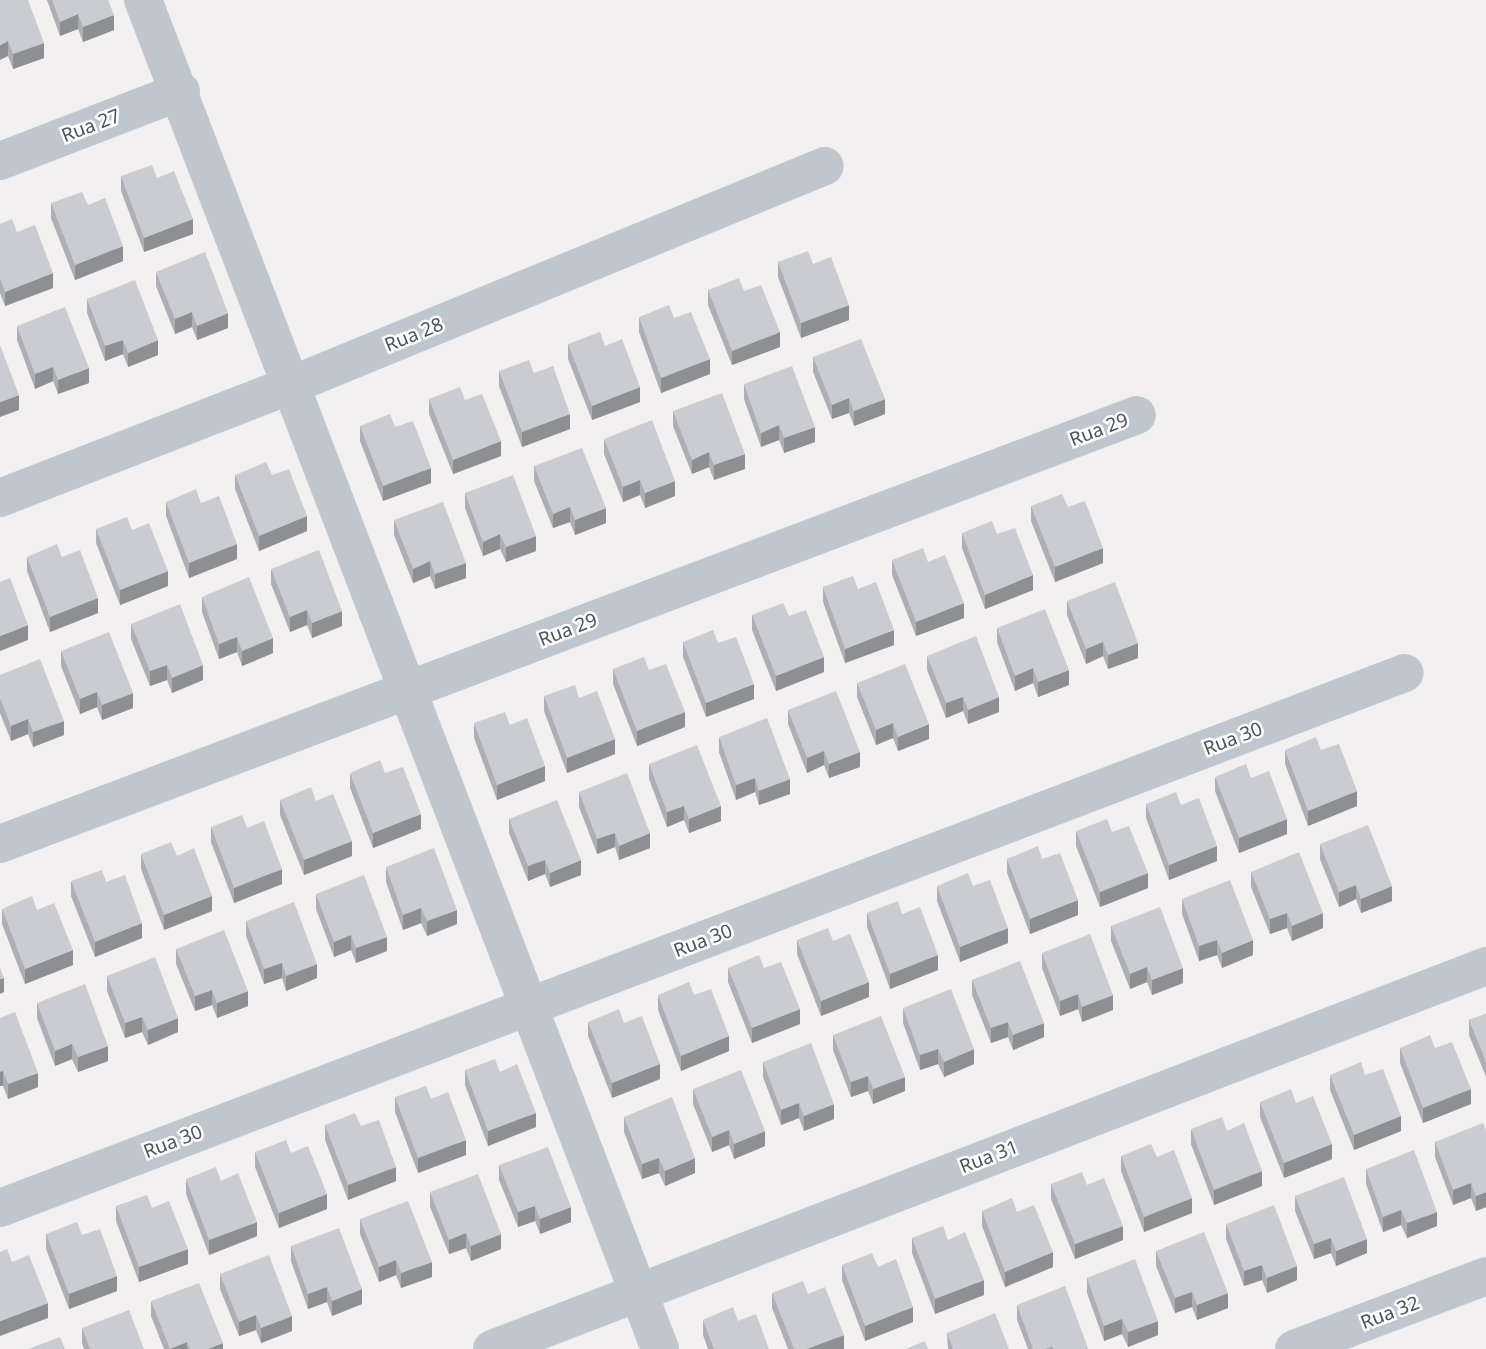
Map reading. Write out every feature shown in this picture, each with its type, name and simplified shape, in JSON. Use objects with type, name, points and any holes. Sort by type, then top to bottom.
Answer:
[{"type":"street","points":[[142,0],[181,91],[289,387],[660,1349]]},
{"type":"street","name":"Rua 27","points":[[0,161],[181,91]]},
{"type":"street","name":"Rua 28","points":[[0,498],[289,387],[825,166]]},
{"type":"street","name":"Rua 29","points":[[0,844],[1137,415]]},
{"type":"street","name":"Rua 30","points":[[0,1208],[1405,673]]},
{"type":"street","name":"Rua 31","points":[[492,1349],[1486,966]]},
{"type":"street","name":"Rua 32","points":[[1294,1349],[1486,1276]]},
{"type":"building","points":[[0,0],[28,0],[44,43],[13,54],[8,41],[0,45]]},
{"type":"building","points":[[52,0],[108,0],[114,15],[83,27],[78,14],[60,22]]},
{"type":"building","points":[[152,165],[157,178],[174,171],[193,219],[144,238],[121,176]]},
{"type":"building","points":[[82,192],[88,205],[105,198],[123,246],[75,265],[51,203]]},
{"type":"building","points":[[12,219],[17,232],[35,225],[53,273],[5,292],[0,278],[0,224]]},
{"type":"building","points":[[808,251],[813,264],[831,257],[849,305],[801,323],[778,262]]},
{"type":"building","points":[[205,252],[228,313],[197,326],[192,312],[175,319],[156,272]]},
{"type":"building","points":[[739,278],[744,291],[761,285],[780,332],[732,351],[708,290]]},
{"type":"building","points":[[135,280],[158,340],[128,353],[123,340],[105,346],[87,299]]},
{"type":"building","points":[[669,305],[674,318],[691,312],[710,359],[661,378],[639,317]]},
{"type":"building","points":[[65,307],[89,368],[58,380],[53,367],[35,374],[17,326]]},
{"type":"building","points":[[600,332],[605,346],[622,339],[640,387],[592,406],[568,344]]},
{"type":"building","points":[[861,339],[885,399],[854,411],[849,398],[832,405],[813,357]]},
{"type":"building","points":[[0,345],[19,395],[0,402]]},
{"type":"building","points":[[529,360],[534,373],[553,366],[570,414],[522,432],[499,371]]},
{"type":"building","points":[[792,366],[815,427],[784,438],[779,425],[761,433],[744,384]]},
{"type":"building","points":[[460,387],[465,400],[482,394],[501,441],[453,460],[429,399]]},
{"type":"building","points":[[722,393],[745,454],[714,465],[709,452],[692,460],[673,411]]},
{"type":"building","points":[[390,414],[395,427],[413,421],[431,468],[383,486],[360,426]]},
{"type":"building","points":[[652,420],[675,481],[645,493],[640,480],[623,487],[604,439]]},
{"type":"building","points":[[582,448],[606,508],[575,520],[570,507],[553,514],[534,466]]},
{"type":"building","points":[[266,462],[272,475],[289,469],[307,516],[259,536],[235,475]]},
{"type":"building","points":[[513,475],[536,536],[506,547],[500,534],[483,542],[465,493]]},
{"type":"building","points":[[196,489],[201,503],[219,496],[237,544],[189,563],[166,502]]},
{"type":"building","points":[[1062,494],[1068,507],[1085,501],[1103,548],[1055,567],[1031,506]]},
{"type":"building","points":[[443,502],[466,563],[435,574],[430,561],[413,569],[394,520]]},
{"type":"building","points":[[127,517],[132,530],[149,523],[168,571],[120,590],[96,529]]},
{"type":"building","points":[[992,521],[997,534],[1015,528],[1033,575],[985,595],[962,533]]},
{"type":"building","points":[[57,544],[62,557],[80,550],[98,598],[50,617],[27,557]]},
{"type":"building","points":[[923,548],[928,562],[945,555],[964,603],[916,622],[892,560]]},
{"type":"building","points":[[319,550],[342,611],[312,623],[307,610],[290,617],[271,569]]},
{"type":"building","points":[[853,576],[858,589],[876,582],[894,630],[845,649],[823,587]]},
{"type":"building","points":[[249,577],[273,638],[242,651],[237,637],[219,644],[202,597]]},
{"type":"building","points":[[10,578],[28,625],[0,636],[0,582]]},
{"type":"building","points":[[1115,582],[1138,643],[1108,655],[1103,642],[1086,649],[1067,601]]},
{"type":"building","points":[[783,603],[789,616],[806,610],[824,657],[776,676],[752,615]]},
{"type":"building","points":[[180,604],[203,665],[172,678],[167,665],[150,671],[131,624]]},
{"type":"building","points":[[1045,609],[1069,670],[1038,682],[1033,668],[1015,676],[997,628]]},
{"type":"building","points":[[713,630],[718,643],[736,637],[754,684],[706,703],[683,642]]},
{"type":"building","points":[[109,632],[133,693],[102,705],[97,692],[80,699],[61,651]]},
{"type":"building","points":[[976,636],[999,697],[968,710],[963,697],[946,703],[927,656]]},
{"type":"building","points":[[644,657],[649,670],[666,664],[685,712],[637,731],[613,669]]},
{"type":"building","points":[[40,659],[64,721],[33,732],[28,719],[11,726],[0,698],[0,675]]},
{"type":"building","points":[[905,664],[929,724],[898,737],[893,723],[876,730],[857,683]]},
{"type":"building","points":[[575,685],[579,698],[597,691],[615,739],[567,758],[544,696]]},
{"type":"building","points":[[836,691],[860,752],[829,764],[824,751],[807,758],[788,710]]},
{"type":"building","points":[[505,712],[510,725],[527,718],[545,766],[497,785],[474,723]]},
{"type":"building","points":[[767,718],[790,779],[759,791],[755,778],[736,785],[719,737]]},
{"type":"building","points":[[1316,737],[1321,750],[1339,744],[1357,791],[1308,811],[1285,750]]},
{"type":"building","points":[[697,745],[721,806],[689,819],[684,806],[667,812],[649,764]]},
{"type":"building","points":[[380,760],[385,773],[403,767],[421,814],[373,833],[350,773]]},
{"type":"building","points":[[1246,764],[1251,778],[1269,771],[1287,819],[1239,838],[1215,777]]},
{"type":"building","points":[[627,773],[650,833],[619,846],[615,833],[597,839],[579,792]]},
{"type":"building","points":[[311,787],[316,801],[333,794],[352,841],[304,860],[280,800]]},
{"type":"building","points":[[1176,792],[1181,805],[1199,798],[1217,846],[1169,865],[1146,804]]},
{"type":"building","points":[[557,800],[581,860],[550,873],[545,860],[528,866],[509,819]]},
{"type":"building","points":[[242,815],[247,828],[264,821],[282,869],[234,888],[211,827]]},
{"type":"building","points":[[1107,819],[1112,832],[1129,826],[1148,873],[1100,892],[1076,831]]},
{"type":"building","points":[[1368,825],[1392,886],[1361,899],[1356,885],[1339,892],[1320,844]]},
{"type":"building","points":[[171,842],[177,856],[194,848],[212,896],[164,915],[141,854]]},
{"type":"building","points":[[1038,846],[1042,859],[1060,853],[1078,900],[1030,919],[1007,859]]},
{"type":"building","points":[[434,848],[457,910],[427,921],[421,908],[403,915],[386,867]]},
{"type":"building","points":[[1299,852],[1323,913],[1292,926],[1287,913],[1270,919],[1251,872]]},
{"type":"building","points":[[102,870],[106,882],[125,875],[142,923],[95,942],[71,881]]},
{"type":"building","points":[[968,873],[973,886],[990,880],[1008,928],[960,947],[937,886]]},
{"type":"building","points":[[364,875],[387,937],[356,948],[351,935],[334,942],[316,894]]},
{"type":"building","points":[[1230,880],[1253,940],[1222,953],[1217,940],[1199,946],[1182,899]]},
{"type":"building","points":[[32,896],[37,910],[54,903],[73,950],[25,969],[2,909]]},
{"type":"building","points":[[898,901],[902,914],[920,907],[938,955],[890,974],[867,913]]},
{"type":"building","points":[[294,902],[317,964],[286,976],[282,963],[264,969],[246,921]]},
{"type":"building","points":[[1160,907],[1183,968],[1152,980],[1147,967],[1130,974],[1111,926]]},
{"type":"building","points":[[828,928],[833,941],[850,934],[869,982],[821,1001],[797,940]]},
{"type":"building","points":[[224,930],[248,991],[217,1003],[212,990],[195,996],[176,949]]},
{"type":"building","points":[[1090,934],[1113,995],[1082,1007],[1078,994],[1060,1001],[1042,953]]},
{"type":"building","points":[[759,955],[764,968],[781,962],[800,1009],[752,1028],[728,968]]},
{"type":"building","points":[[155,957],[178,1018],[148,1030],[142,1017],[125,1023],[107,976]]},
{"type":"building","points":[[1020,961],[1044,1023],[1013,1035],[1008,1022],[991,1028],[972,980]]},
{"type":"building","points":[[689,982],[694,995],[711,989],[729,1036],[681,1056],[658,995]]},
{"type":"building","points":[[85,984],[108,1046],[78,1057],[72,1044],[55,1051],[37,1003]]},
{"type":"building","points":[[951,989],[974,1049],[944,1062],[938,1049],[920,1055],[903,1008]]},
{"type":"building","points":[[619,1009],[624,1023],[642,1016],[660,1064],[612,1083],[588,1022]]},
{"type":"building","points":[[15,1012],[38,1073],[8,1084],[3,1071],[0,1072],[0,1018]]},
{"type":"building","points":[[1486,1014],[1486,1062],[1469,1020]]},
{"type":"building","points":[[881,1016],[905,1077],[873,1089],[868,1076],[851,1082],[833,1035]]},
{"type":"building","points":[[1430,1035],[1435,1048],[1452,1042],[1471,1089],[1423,1108],[1400,1048]]},
{"type":"building","points":[[811,1043],[834,1104],[804,1116],[799,1103],[781,1110],[763,1062]]},
{"type":"building","points":[[495,1059],[500,1072],[517,1064],[536,1113],[488,1131],[465,1070]]},
{"type":"building","points":[[1361,1062],[1365,1075],[1383,1069],[1401,1116],[1354,1135],[1330,1075]]},
{"type":"building","points":[[741,1070],[765,1131],[734,1144],[729,1130],[712,1137],[693,1089]]},
{"type":"building","points":[[426,1086],[431,1099],[448,1092],[466,1140],[418,1158],[395,1097]]},
{"type":"building","points":[[1291,1089],[1296,1103],[1313,1096],[1332,1144],[1284,1163],[1260,1102]]},
{"type":"building","points":[[672,1097],[695,1158],[665,1171],[659,1158],[642,1164],[624,1117]]},
{"type":"building","points":[[355,1113],[361,1126],[379,1120],[396,1167],[348,1185],[325,1125]]},
{"type":"building","points":[[1222,1117],[1227,1131],[1244,1123],[1262,1171],[1214,1190],[1191,1129]]},
{"type":"building","points":[[1483,1123],[1486,1131],[1486,1192],[1476,1196],[1471,1183],[1453,1190],[1435,1142]]},
{"type":"building","points":[[286,1140],[291,1153],[308,1146],[327,1194],[279,1213],[255,1152]]},
{"type":"building","points":[[1151,1144],[1157,1157],[1174,1150],[1192,1198],[1144,1217],[1121,1156]]},
{"type":"building","points":[[548,1147],[571,1207],[540,1219],[535,1206],[518,1212],[499,1165]]},
{"type":"building","points":[[1414,1150],[1437,1212],[1407,1223],[1401,1210],[1383,1217],[1366,1169]]},
{"type":"building","points":[[216,1167],[221,1181],[238,1173],[257,1222],[209,1240],[186,1179]]},
{"type":"building","points":[[1082,1172],[1087,1185],[1104,1178],[1123,1226],[1075,1244],[1051,1184]]},
{"type":"building","points":[[478,1174],[501,1234],[471,1246],[466,1233],[449,1240],[430,1192]]},
{"type":"building","points":[[1344,1177],[1367,1239],[1336,1251],[1331,1238],[1314,1244],[1295,1196]]},
{"type":"building","points":[[147,1195],[152,1208],[169,1201],[188,1249],[139,1267],[116,1206]]},
{"type":"building","points":[[1012,1198],[1017,1212],[1034,1205],[1053,1252],[1005,1272],[982,1211]]},
{"type":"building","points":[[408,1201],[432,1262],[401,1273],[396,1260],[379,1267],[360,1219]]},
{"type":"building","points":[[1274,1205],[1297,1266],[1267,1278],[1262,1265],[1244,1271],[1226,1224]]},
{"type":"building","points":[[77,1222],[82,1235],[100,1229],[117,1276],[69,1294],[46,1234]]},
{"type":"building","points":[[943,1226],[948,1240],[965,1232],[984,1280],[935,1299],[912,1238]]},
{"type":"building","points":[[339,1228],[362,1289],[332,1301],[327,1287],[308,1294],[291,1246]]},
{"type":"building","points":[[1204,1232],[1228,1293],[1197,1305],[1192,1292],[1175,1298],[1156,1251]]},
{"type":"building","points":[[7,1249],[12,1262],[29,1255],[48,1303],[0,1321],[0,1252]]},
{"type":"building","points":[[872,1253],[878,1267],[896,1259],[913,1307],[865,1326],[842,1265]]},
{"type":"building","points":[[269,1255],[292,1316],[261,1328],[256,1315],[239,1322],[220,1274]]},
{"type":"building","points":[[1135,1259],[1158,1321],[1128,1332],[1122,1319],[1104,1326],[1087,1278]]},
{"type":"building","points":[[803,1281],[808,1294],[825,1287],[844,1335],[807,1349],[794,1349],[772,1293]]},
{"type":"building","points":[[199,1283],[223,1343],[208,1349],[190,1349],[187,1342],[170,1349],[151,1301]]},
{"type":"building","points":[[1065,1286],[1088,1348],[1053,1349],[1052,1346],[1033,1349],[1017,1305]]},
{"type":"building","points":[[733,1307],[738,1321],[756,1314],[769,1349],[714,1349],[703,1320]]},
{"type":"building","points":[[129,1310],[144,1349],[90,1349],[82,1328]]},
{"type":"building","points":[[995,1313],[1009,1349],[953,1349],[947,1333]]},
{"type":"building","points":[[60,1337],[65,1349],[28,1349]]},
{"type":"building","points":[[925,1341],[928,1349],[906,1349]]}]
